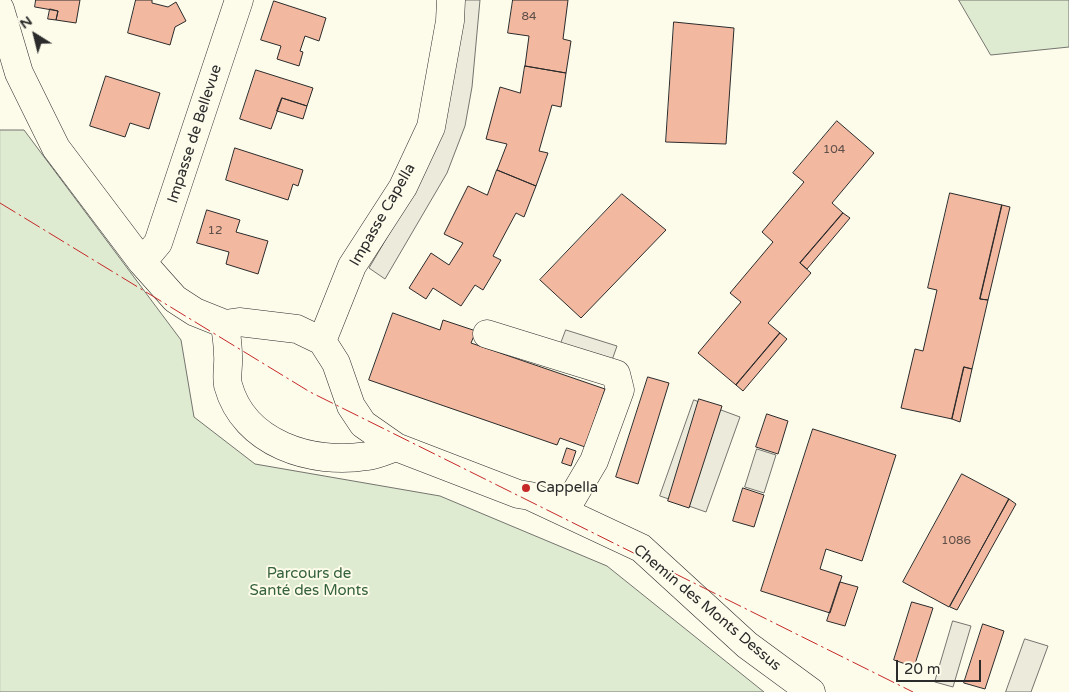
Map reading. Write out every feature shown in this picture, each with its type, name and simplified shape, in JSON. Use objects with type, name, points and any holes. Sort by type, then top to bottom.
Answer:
[{"type":"street","name":"Impasse de Bellevue","points":[[142,262],[158,243],[238,0]]},
{"type":"street","name":"Impasse Capella","points":[[322,340],[352,266],[403,187],[432,127],[450,21],[451,0]]},
{"type":"street","points":[[0,9],[19,73],[56,148],[142,262],[175,300],[195,312],[225,324],[239,322],[297,329],[322,340]]},
{"type":"street","points":[[225,324],[228,383],[235,404],[248,421],[267,438],[284,448],[330,459],[368,456],[396,447]]},
{"type":"street","points":[[487,334],[616,374],[620,390],[594,461],[564,512]]},
{"type":"street","name":"Chemin des Monts Dessus","points":[[322,340],[336,363],[351,406],[363,424],[396,447],[518,494],[530,496],[641,548],[747,645],[811,692]]},
{"type":"green space","points":[[959,0],[1069,0],[1069,47],[991,55]]},
{"type":"green space","name":"Parcours de Santé des Monts","points":[[0,130],[24,130],[181,340],[194,417],[255,464],[440,496],[607,566],[764,692],[0,692]]},
{"type":"shaded area","points":[[459,0],[480,0],[472,87],[465,126],[447,173],[385,279],[369,268],[415,190]]},
{"type":"shaded area","points":[[566,330],[617,346],[611,363],[560,346]]},
{"type":"shaded area","points":[[694,400],[740,417],[706,512],[660,496]]},
{"type":"shaded area","points":[[757,449],[776,455],[764,493],[745,487]]},
{"type":"shaded area","points":[[953,621],[971,626],[953,687],[935,682]]},
{"type":"shaded area","points":[[1025,639],[1048,646],[1031,692],[1006,692]]},
{"type":"building","points":[[36,0],[80,0],[76,23],[56,20],[58,11],[35,7]]},
{"type":"building","points":[[136,0],[152,0],[152,3],[168,7],[176,2],[186,21],[175,27],[170,45],[128,33]]},
{"type":"building","points":[[513,0],[568,0],[563,39],[571,41],[566,73],[525,66],[529,36],[508,33]]},
{"type":"building","points":[[274,1],[326,18],[319,41],[305,36],[300,51],[303,52],[299,66],[277,59],[281,46],[261,40]]},
{"type":"building","points":[[50,9],[58,11],[56,20],[48,19]]},
{"type":"building","points":[[674,22],[734,28],[726,144],[666,142]]},
{"type":"building","points":[[525,66],[566,73],[561,107],[552,105],[539,151],[548,153],[536,186],[497,170],[507,144],[486,139],[500,87],[520,93]]},
{"type":"building","points":[[256,70],[313,88],[307,106],[282,98],[271,129],[240,119]]},
{"type":"building","points":[[106,76],[160,93],[149,129],[130,123],[125,137],[90,126]]},
{"type":"building","points":[[282,98],[307,106],[303,119],[277,111]]},
{"type":"building","points":[[837,121],[874,153],[832,203],[843,213],[800,263],[811,273],[768,323],[780,333],[736,385],[698,353],[741,302],[730,293],[773,242],[762,232],[804,182],[793,173]]},
{"type":"building","points":[[235,148],[303,170],[298,186],[293,184],[288,200],[226,180]]},
{"type":"building","points":[[497,170],[536,186],[524,217],[516,213],[493,256],[501,260],[483,290],[475,285],[461,306],[433,288],[426,299],[409,288],[431,253],[449,265],[463,243],[444,234],[468,186],[487,195]]},
{"type":"building","points":[[950,193],[1002,205],[980,299],[988,300],[972,369],[964,367],[952,419],[901,408],[915,349],[923,351],[937,290],[928,288]]},
{"type":"building","points":[[622,194],[666,230],[581,318],[540,280]]},
{"type":"building","points":[[1002,205],[1010,207],[988,300],[980,299]]},
{"type":"building","points":[[207,210],[240,220],[236,232],[268,241],[258,274],[226,264],[229,252],[197,243]]},
{"type":"building","points":[[843,213],[850,218],[807,269],[800,263]]},
{"type":"building","points":[[393,313],[440,330],[443,320],[476,331],[471,343],[605,389],[585,447],[560,438],[557,445],[369,380]]},
{"type":"building","points":[[780,333],[787,339],[743,391],[736,385]]},
{"type":"building","points":[[964,367],[972,369],[960,422],[952,419]]},
{"type":"building","points":[[648,377],[669,383],[638,484],[616,477]]},
{"type":"building","points":[[699,399],[722,406],[689,508],[668,501]]},
{"type":"building","points":[[767,414],[788,421],[778,454],[756,447]]},
{"type":"building","points":[[813,429],[896,455],[862,561],[826,549],[820,569],[842,576],[830,613],[761,591]]},
{"type":"building","points":[[567,448],[576,451],[571,466],[562,463]]},
{"type":"building","points":[[962,474],[1009,499],[949,607],[903,582]]},
{"type":"building","points":[[743,488],[764,495],[754,527],[733,521]]},
{"type":"building","points":[[1009,499],[1016,504],[957,610],[950,607]]},
{"type":"building","points":[[840,582],[858,587],[845,626],[827,621]]},
{"type":"building","points":[[912,602],[933,608],[914,667],[894,660]]},
{"type":"building","points":[[983,624],[1004,631],[985,689],[964,683]]},
{"type":"power","points":[[0,203],[310,392],[913,692]]},
{"type":"place","name":"Cappella","points":[[526,488]]}]
